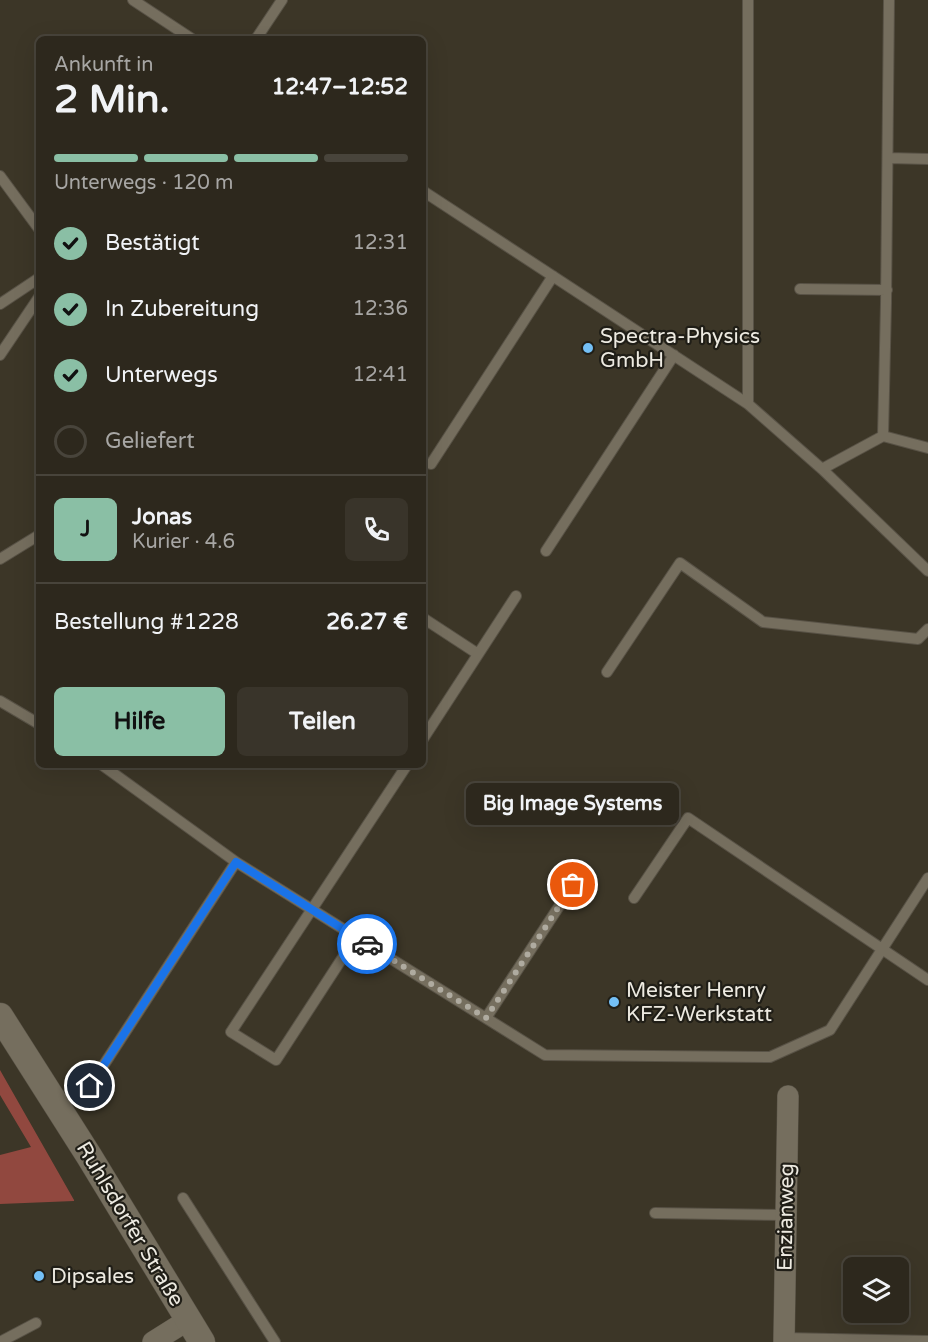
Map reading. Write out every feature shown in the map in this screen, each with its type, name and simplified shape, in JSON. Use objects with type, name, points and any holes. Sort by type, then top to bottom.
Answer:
[{"type":"street","name":"Ruhlsdorfer Straße","points":[[0,1016],[202,1342]]},
{"type":"street","name":"Enzianweg","points":[[784,1340],[788,1096]]},
{"type":"street","points":[[153,1342],[188,1320]]},
{"type":"lane","points":[[133,0],[187,36]]},
{"type":"lane","points":[[258,36],[282,0]]},
{"type":"lane","points":[[748,0],[748,404]]},
{"type":"lane","points":[[883,436],[890,0]]},
{"type":"lane","points":[[888,158],[928,159]]},
{"type":"lane","points":[[0,176],[36,225]]},
{"type":"lane","points":[[426,193],[748,404],[822,469],[928,571]]},
{"type":"lane","points":[[431,464],[553,276]]},
{"type":"lane","points":[[0,304],[36,280]]},
{"type":"lane","points":[[800,289],[887,290]]},
{"type":"lane","points":[[0,355],[36,301]]},
{"type":"lane","points":[[546,551],[674,355]]},
{"type":"lane","points":[[822,469],[883,436],[928,448]]},
{"type":"lane","points":[[0,559],[36,537]]},
{"type":"lane","points":[[607,672],[680,563],[763,622],[918,639],[928,629]]},
{"type":"lane","points":[[426,735],[516,596]]},
{"type":"lane","points":[[426,620],[478,654]]},
{"type":"lane","points":[[0,701],[36,722]]},
{"type":"lane","points":[[106,768],[236,862],[545,1055],[770,1057],[830,1030],[928,878]]},
{"type":"lane","points":[[356,937],[276,1060],[231,1032],[405,768]]},
{"type":"lane","points":[[634,898],[688,818],[928,980]]},
{"type":"lane","points":[[57,1105],[90,1086],[236,862]]},
{"type":"lane","points":[[486,1018],[573,885]]},
{"type":"lane","points":[[183,1198],[275,1342]]},
{"type":"lane","points":[[655,1213],[786,1215]]},
{"type":"lane","points":[[0,1342],[36,1323]]},
{"type":"lane","name":"Enzianweg","points":[[784,1340],[928,1341]]},
{"type":"shaded area","points":[[0,1070],[74,1201],[0,1204],[0,1155],[31,1147],[0,1095]]},
{"type":"way so far","points":[[367,944],[486,1018],[573,885]]},
{"type":"place","name":"Spectra-Physics GmbH","points":[[588,348]]},
{"type":"place","name":"Big Image Systems","points":[[573,885]]},
{"type":"place","name":"Meister Henry KFZ-Werkstatt","points":[[614,1002]]},
{"type":"place","name":"Dipsales","points":[[39,1276]]},
{"type":"route","points":[[90,1086],[236,862],[367,944]]}]
